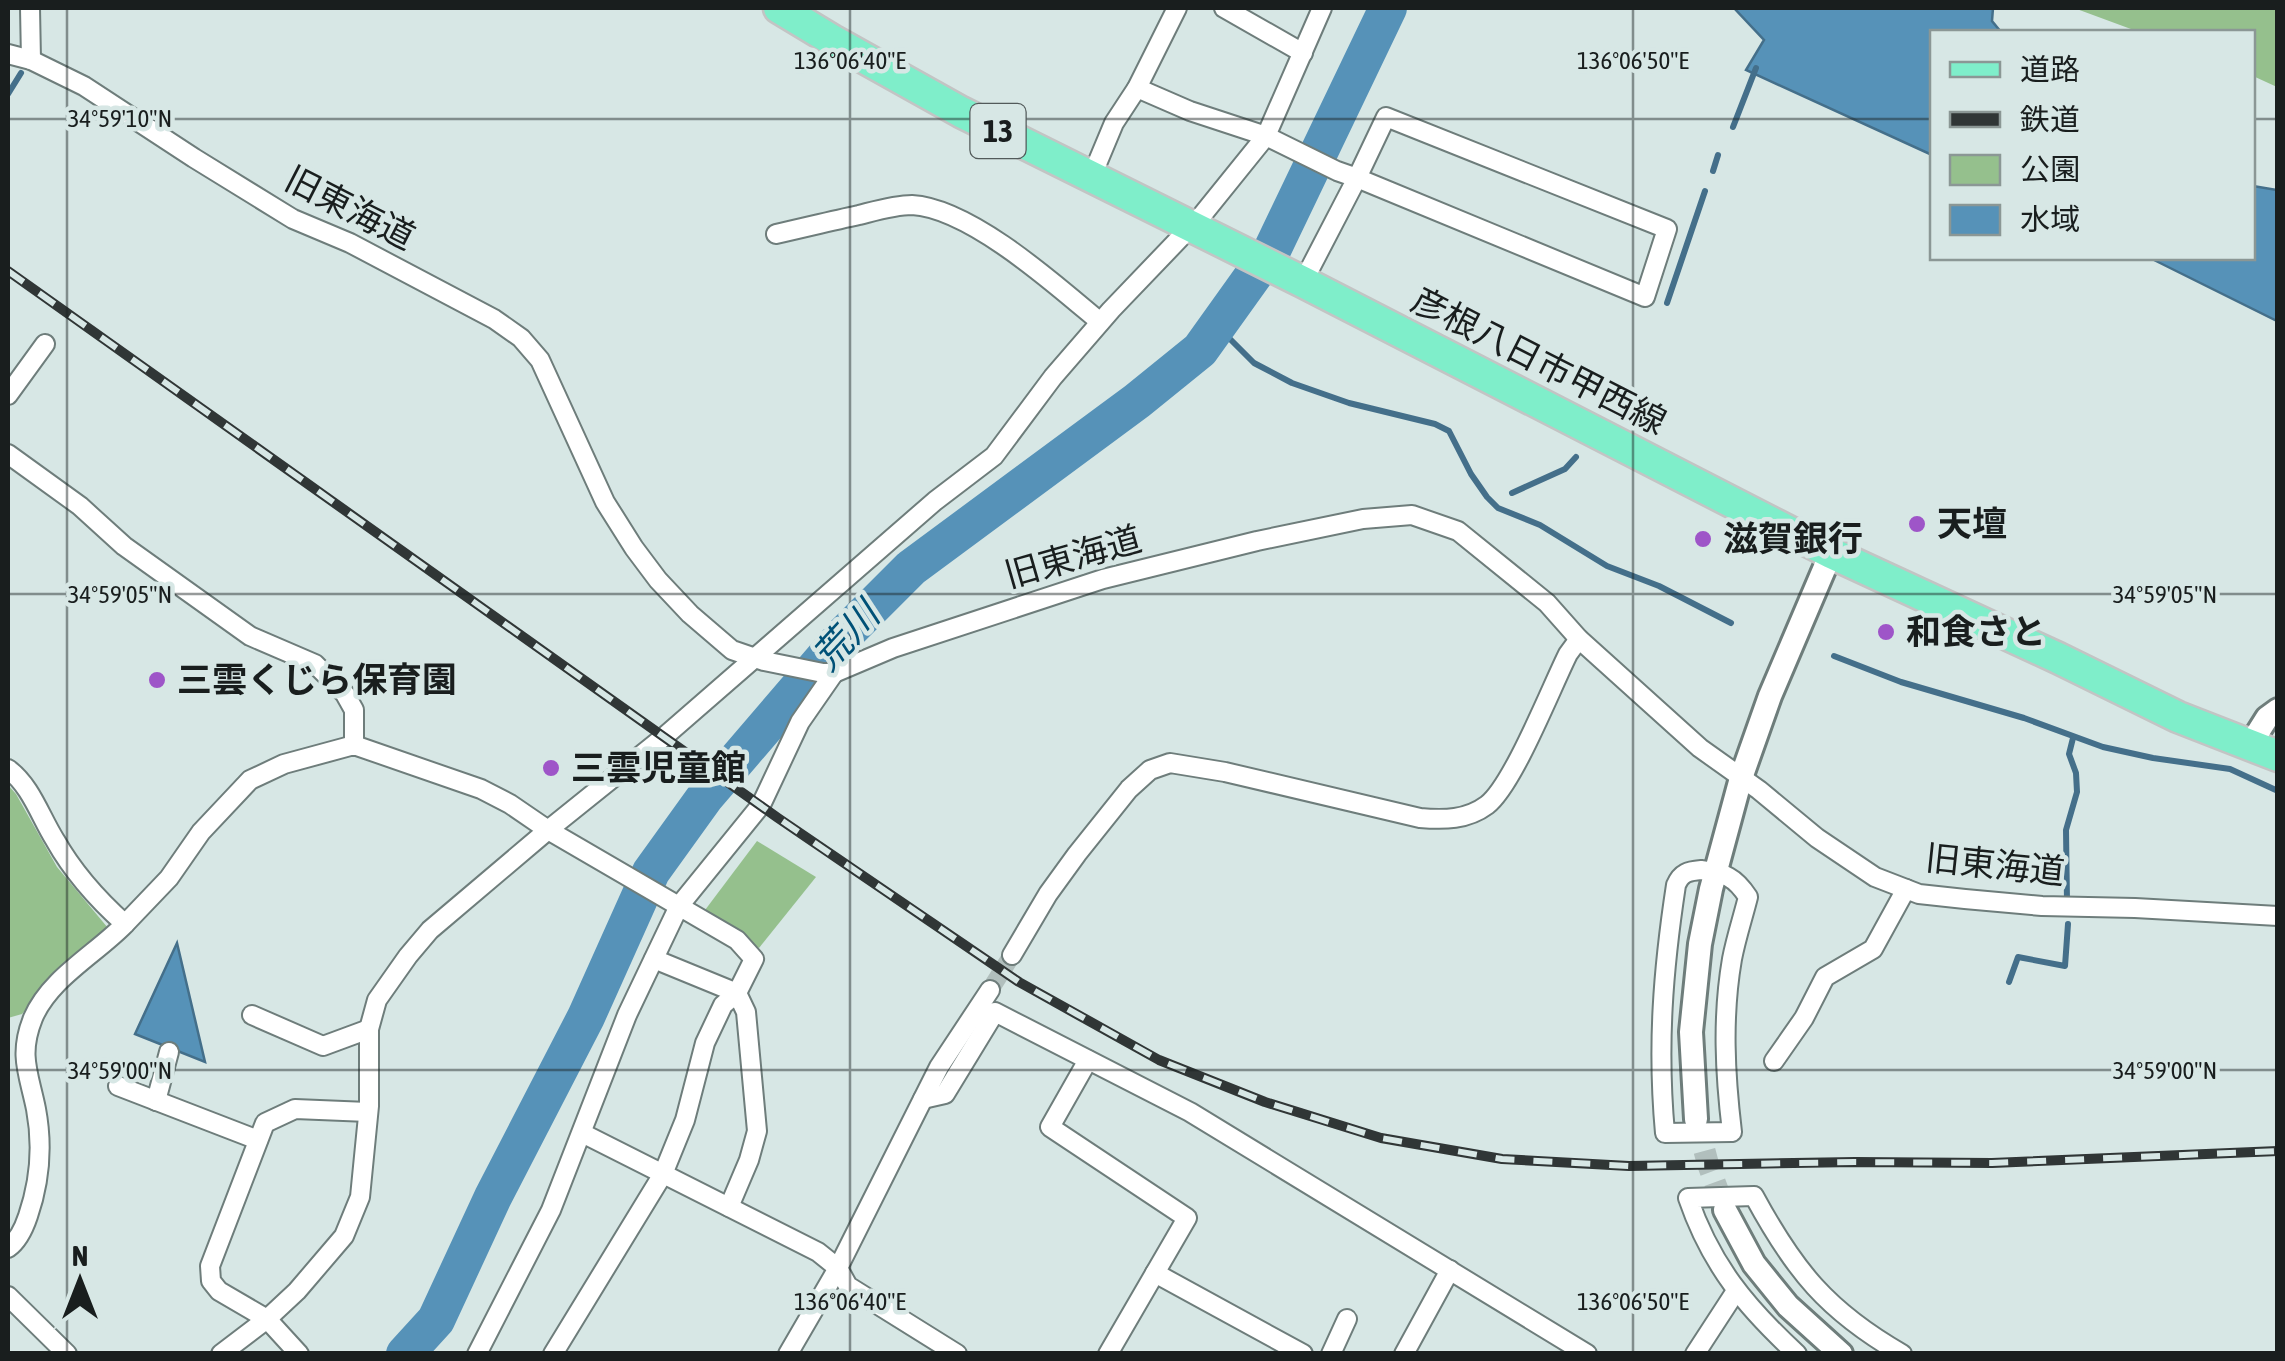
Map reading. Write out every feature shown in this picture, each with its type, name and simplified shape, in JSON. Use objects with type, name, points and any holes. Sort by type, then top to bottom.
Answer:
[{"type":"main road","name":"彦根八日市甲西線","points":[[779,8],[961,112],[1832,553],[2178,717],[2264,751]]},
{"type":"street","points":[[30,8],[31,60]]},
{"type":"street","points":[[1091,178],[1114,123],[1137,88],[1177,8]]},
{"type":"street","points":[[1224,8],[1303,53]]},
{"type":"street","points":[[220,1354],[297,1291],[344,1236],[360,1196],[368,1112],[369,1029],[377,1000],[394,973],[430,930],[760,660],[935,501],[994,456],[1100,322],[1270,138],[1322,8]]},
{"type":"street","name":"旧東海道","points":[[8,54],[31,60],[84,86],[293,219],[350,243],[494,319],[521,338],[540,360],[605,502],[634,548],[690,614],[732,650],[760,660],[834,673],[893,648],[1103,579],[1363,519],[1412,515],[1458,532],[1547,603],[1579,638],[1700,748],[1817,838],[1875,877],[1919,894],[2042,906],[2278,916]]},
{"type":"street","points":[[1137,88],[1270,138],[1337,171],[1357,178],[1646,297],[1667,229],[1386,117],[1357,178],[1303,282]]},
{"type":"street","points":[[776,234],[911,205],[939,211],[1029,262],[1100,322]]},
{"type":"street","points":[[8,396],[44,344]]},
{"type":"street","points":[[8,454],[80,506],[124,546],[250,636],[315,664],[345,694],[354,710],[354,745]]},
{"type":"street","points":[[1696,1119],[1693,1004],[1700,944],[1716,872],[1741,778],[1770,696],[1832,553]]},
{"type":"street","points":[[1012,955],[1048,894],[1129,788],[1150,770],[1170,763],[1226,772],[1420,818],[1448,820],[1485,806],[1512,771],[1579,638]]},
{"type":"street","points":[[477,1354],[550,1210],[627,1015],[654,959],[672,903],[760,805],[800,722],[834,673]]},
{"type":"street","points":[[2264,751],[2267,718],[2278,710]]},
{"type":"street","points":[[8,1248],[26,1224],[40,1172],[38,1125],[25,1053],[34,1015],[48,994],[125,924],[250,780],[284,764],[354,745],[481,789],[510,804],[737,940],[754,959],[738,994],[722,1005],[705,1044],[685,1120],[663,1174],[553,1354]]},
{"type":"street","points":[[8,769],[24,784],[73,869],[125,924]]},
{"type":"street","points":[[1686,872],[1716,872],[1738,882],[1748,897],[1732,956],[1726,1006],[1724,1050],[1732,1132],[1666,1133],[1660,1080],[1661,1007],[1676,885],[1686,872]]},
{"type":"street","points":[[1774,1060],[1804,1018],[1825,977],[1873,948],[1906,889]]},
{"type":"street","points":[[654,959],[738,994],[746,1012],[757,1131],[729,1207]]},
{"type":"street","points":[[788,1354],[838,1268],[939,1068],[990,990]]},
{"type":"street","points":[[923,1099],[946,1094],[995,1012],[1190,1112],[1588,1354]]},
{"type":"street","points":[[252,1015],[323,1046],[369,1029]]},
{"type":"street","points":[[156,1101],[169,1052]]},
{"type":"street","points":[[1088,1060],[1050,1127],[1187,1218],[1112,1348],[1133,1354]]},
{"type":"street","points":[[118,1086],[258,1140]]},
{"type":"street","points":[[299,1354],[267,1319],[219,1291],[211,1281],[210,1266],[265,1123],[295,1108],[368,1112]]},
{"type":"street","points":[[582,1132],[818,1252],[838,1268],[848,1286],[957,1354]]},
{"type":"street","points":[[1797,1354],[1736,1291],[1699,1230],[1688,1198],[1754,1196],[1777,1239],[1806,1279],[1842,1316],[1902,1354]]},
{"type":"street","points":[[1725,1210],[1754,1264],[1788,1306],[1841,1354]]},
{"type":"street","points":[[1404,1354],[1450,1270]]},
{"type":"street","points":[[1155,1272],[1303,1354]]},
{"type":"street","points":[[1695,1354],[1736,1291]]},
{"type":"street","points":[[8,1296],[68,1354]]},
{"type":"street","points":[[1331,1354],[1347,1319]]},
{"type":"green space","points":[[2074,8],[2277,8],[2277,87],[2255,77],[2255,30],[2134,30]]},
{"type":"green space","points":[[8,785],[57,867],[108,928],[22,1014],[8,1018]]},
{"type":"green space","points":[[757,841],[816,877],[759,948],[699,918]]},
{"type":"water","points":[[1734,8],[1993,8],[1992,21],[1999,30],[1930,30],[1930,154],[1746,70],[1764,40]]},
{"type":"water","points":[[2255,186],[2277,190],[2277,321],[2154,260],[2255,260]]},
{"type":"water","points":[[177,943],[205,1062],[135,1034]]},
{"type":"waterway","name":"荒川","points":[[405,1354],[436,1320],[493,1197],[586,1017],[651,872],[705,797],[843,636],[911,568],[1200,350],[1273,248],[1388,8]]},
{"type":"waterway","points":[[1733,127],[1756,68]]},
{"type":"waterway","points":[[8,94],[21,73]]},
{"type":"waterway","points":[[1713,171],[1718,155]]},
{"type":"waterway","points":[[1667,303],[1705,191]]},
{"type":"waterway","points":[[1217,326],[1254,363],[1292,383],[1449,431],[1471,474],[1498,508],[1540,525],[1607,566],[1659,586],[1731,623]]},
{"type":"waterway","points":[[1512,493],[1565,469],[1576,457]]},
{"type":"waterway","points":[[1834,656],[1901,682],[2024,718],[2103,747],[2230,769],[2278,791]]},
{"type":"waterway","points":[[2067,902],[2066,830],[2077,792],[2069,754],[2073,738]]},
{"type":"waterway","points":[[2009,982],[2018,957],[2065,966],[2068,924]]},
{"type":"tunnel","points":[[990,990],[1012,955]]},
{"type":"tunnel","points":[[1696,1119],[1725,1210]]},
{"type":"railway","points":[[8,271],[778,818],[1019,982],[1159,1060],[1265,1102],[1381,1138],[1502,1159],[1629,1166],[1992,1163],[2278,1151]]},
{"type":"place","name":"天壇","points":[[1917,524]]},
{"type":"place","name":"滋賀銀行","points":[[1703,539]]},
{"type":"place","name":"和食さと","points":[[1886,632]]},
{"type":"place","name":"三雲くじら保育園","points":[[157,680]]},
{"type":"place","name":"三雲児童館","points":[[551,768]]}]
